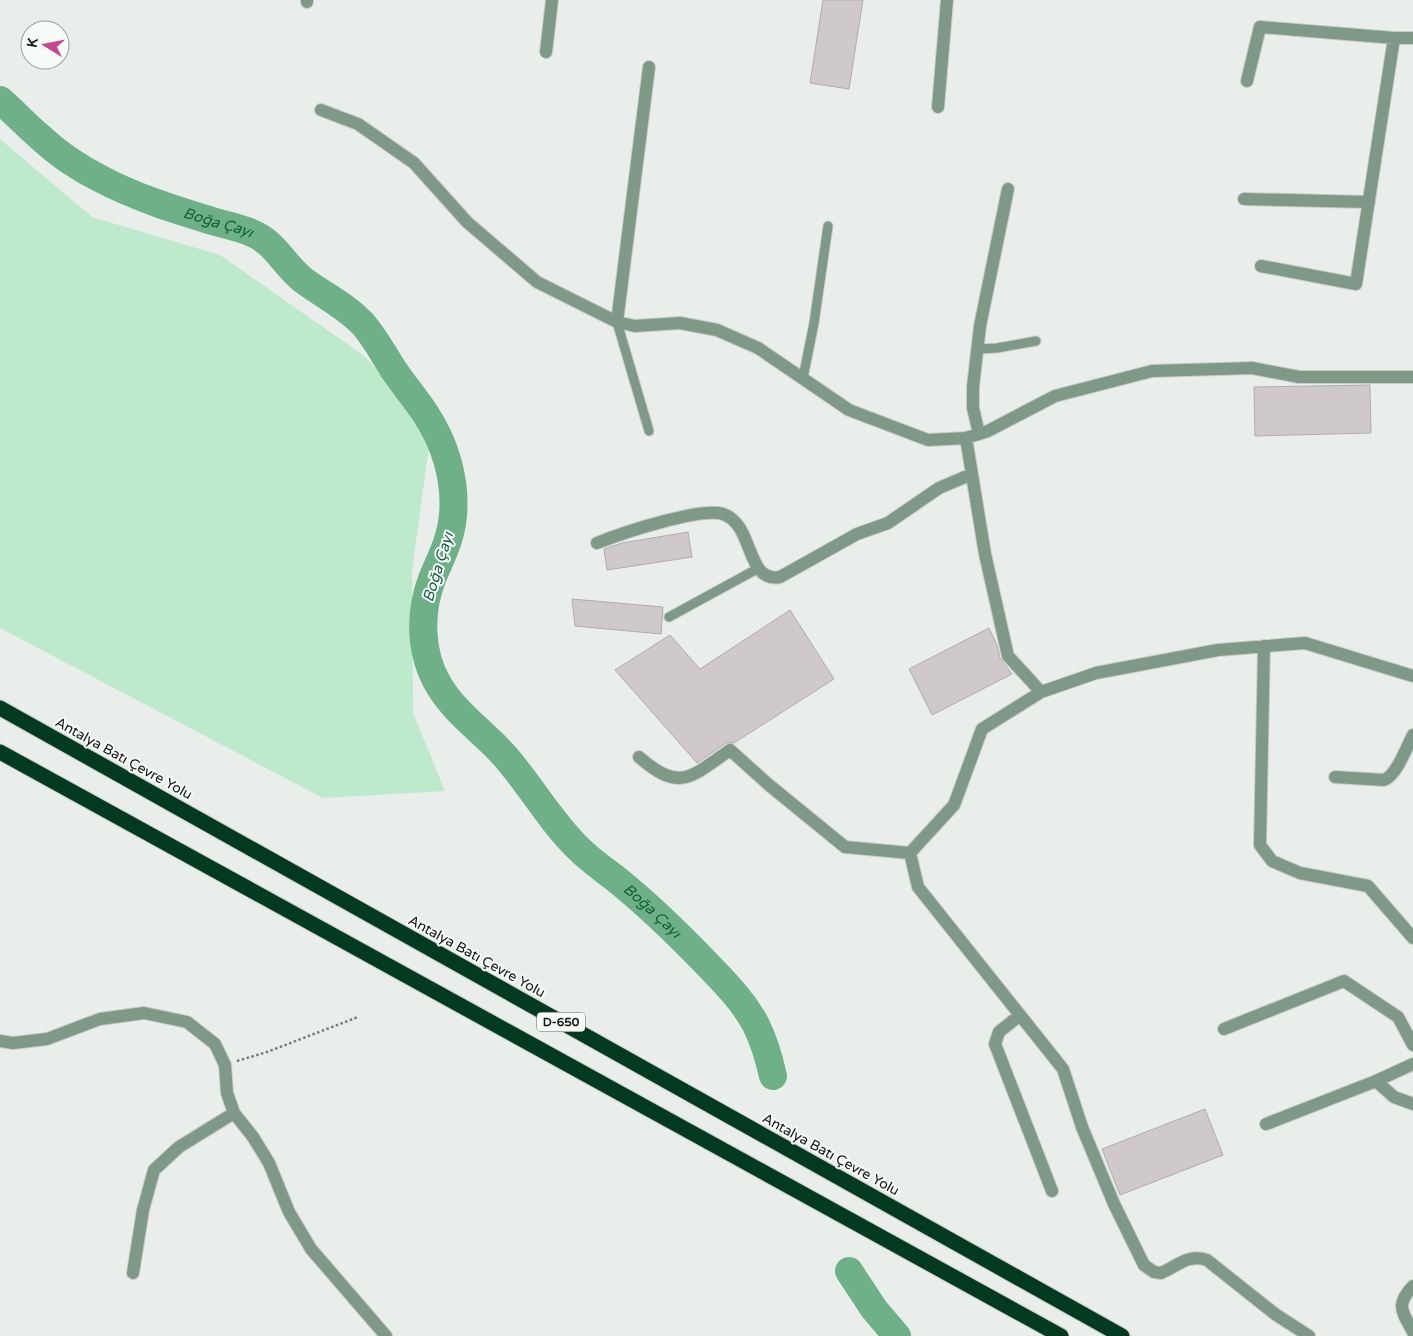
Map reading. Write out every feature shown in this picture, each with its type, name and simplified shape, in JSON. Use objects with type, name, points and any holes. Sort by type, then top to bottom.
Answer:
[{"type":"highway","name":"Antalya Batı Çevre Yolu","points":[[0,708],[1122,1336]]},
{"type":"highway","points":[[0,752],[1061,1336]]},
{"type":"street","points":[[546,52],[552,0]]},
{"type":"street","points":[[938,107],[947,0]]},
{"type":"street","points":[[1247,81],[1260,27],[1413,38]]},
{"type":"street","points":[[1261,266],[1356,284],[1394,38]]},
{"type":"street","points":[[617,322],[649,67]]},
{"type":"street","points":[[321,110],[358,124],[414,163],[467,222],[537,282],[617,322],[635,326],[680,323],[717,330],[758,348],[849,410],[928,440],[966,438],[979,434],[1055,396],[1152,371],[1252,368],[1300,377],[1413,378]]},
{"type":"street","points":[[979,434],[973,408],[973,387],[980,326],[1008,189]]},
{"type":"street","points":[[1244,199],[1369,202]]},
{"type":"street","points":[[966,438],[985,554],[1008,656],[1041,692]]},
{"type":"street","points":[[598,543],[628,531],[692,515],[720,513],[730,518],[742,529],[757,569],[768,576],[780,577],[857,534],[888,523],[939,488],[972,474]]},
{"type":"street","points":[[910,853],[954,805],[982,729],[1041,692],[1096,674],[1218,650],[1305,642],[1413,676]]},
{"type":"street","points":[[1264,646],[1260,845],[1272,861],[1300,873],[1368,886],[1413,938]]},
{"type":"street","points":[[1336,777],[1384,780],[1388,778],[1394,772],[1413,735]]},
{"type":"street","points":[[639,757],[655,771],[668,777],[679,778],[688,777],[699,771],[730,750],[769,785],[845,847],[910,853]]},
{"type":"street","points":[[910,853],[918,887],[1063,1069],[1082,1127],[1114,1204],[1144,1265],[1154,1272],[1161,1273],[1190,1258],[1198,1257],[1208,1260],[1275,1314],[1309,1336]]},
{"type":"street","points":[[1224,1029],[1344,981],[1398,1017],[1413,1045]]},
{"type":"street","points":[[0,1041],[13,1044],[47,1039],[100,1019],[144,1013],[187,1022],[215,1044],[224,1065],[227,1093],[234,1113],[253,1137],[269,1162],[289,1212],[311,1249],[386,1336]]},
{"type":"street","points":[[1020,1014],[999,1032],[995,1044],[1052,1191]]},
{"type":"street","points":[[1266,1124],[1376,1081],[1413,1064]]},
{"type":"street","points":[[1376,1081],[1394,1097],[1413,1104]]},
{"type":"street","points":[[133,1273],[143,1210],[154,1170],[179,1147],[234,1113]]},
{"type":"street","points":[[1413,1286],[1404,1296],[1402,1306],[1403,1313],[1413,1332]]},
{"type":"lane","points":[[803,378],[814,323],[828,226]]},
{"type":"lane","points":[[617,322],[649,431]]},
{"type":"lane","points":[[978,349],[997,348],[1036,341]]},
{"type":"lane","points":[[669,617],[757,569]]},
{"type":"path","points":[[224,1065],[267,1052],[358,1017]]},
{"type":"green space","points":[[0,139],[92,217],[220,255],[363,355],[432,424],[412,571],[413,713],[445,791],[323,798],[0,628]]},
{"type":"building","points":[[823,0],[863,0],[849,89],[810,83]]},
{"type":"building","points":[[1370,385],[1371,433],[1255,436],[1254,387]]},
{"type":"building","points":[[688,532],[692,557],[607,570],[604,549],[622,543]]},
{"type":"building","points":[[572,599],[663,607],[661,634],[575,626]]},
{"type":"building","points":[[790,610],[834,679],[734,743],[726,743],[697,763],[615,670],[670,635],[700,669]]},
{"type":"building","points":[[989,628],[997,645],[1000,658],[1012,674],[932,715],[909,669]]},
{"type":"building","points":[[1205,1109],[1223,1155],[1120,1195],[1102,1149]]},
{"type":"waterway","name":"Boğa Çayı","points":[[0,100],[54,149],[93,175],[154,202],[243,230],[261,238],[303,280],[349,311],[367,329],[432,425],[448,462],[451,475],[453,488],[452,524],[428,592],[423,619],[425,646],[432,672],[438,684],[460,712],[503,754],[568,838],[662,919],[733,992],[756,1025],[766,1050],[773,1076]]},
{"type":"waterway","name":"Boğa Çayı","points":[[849,1271],[874,1309],[897,1336]]}]
